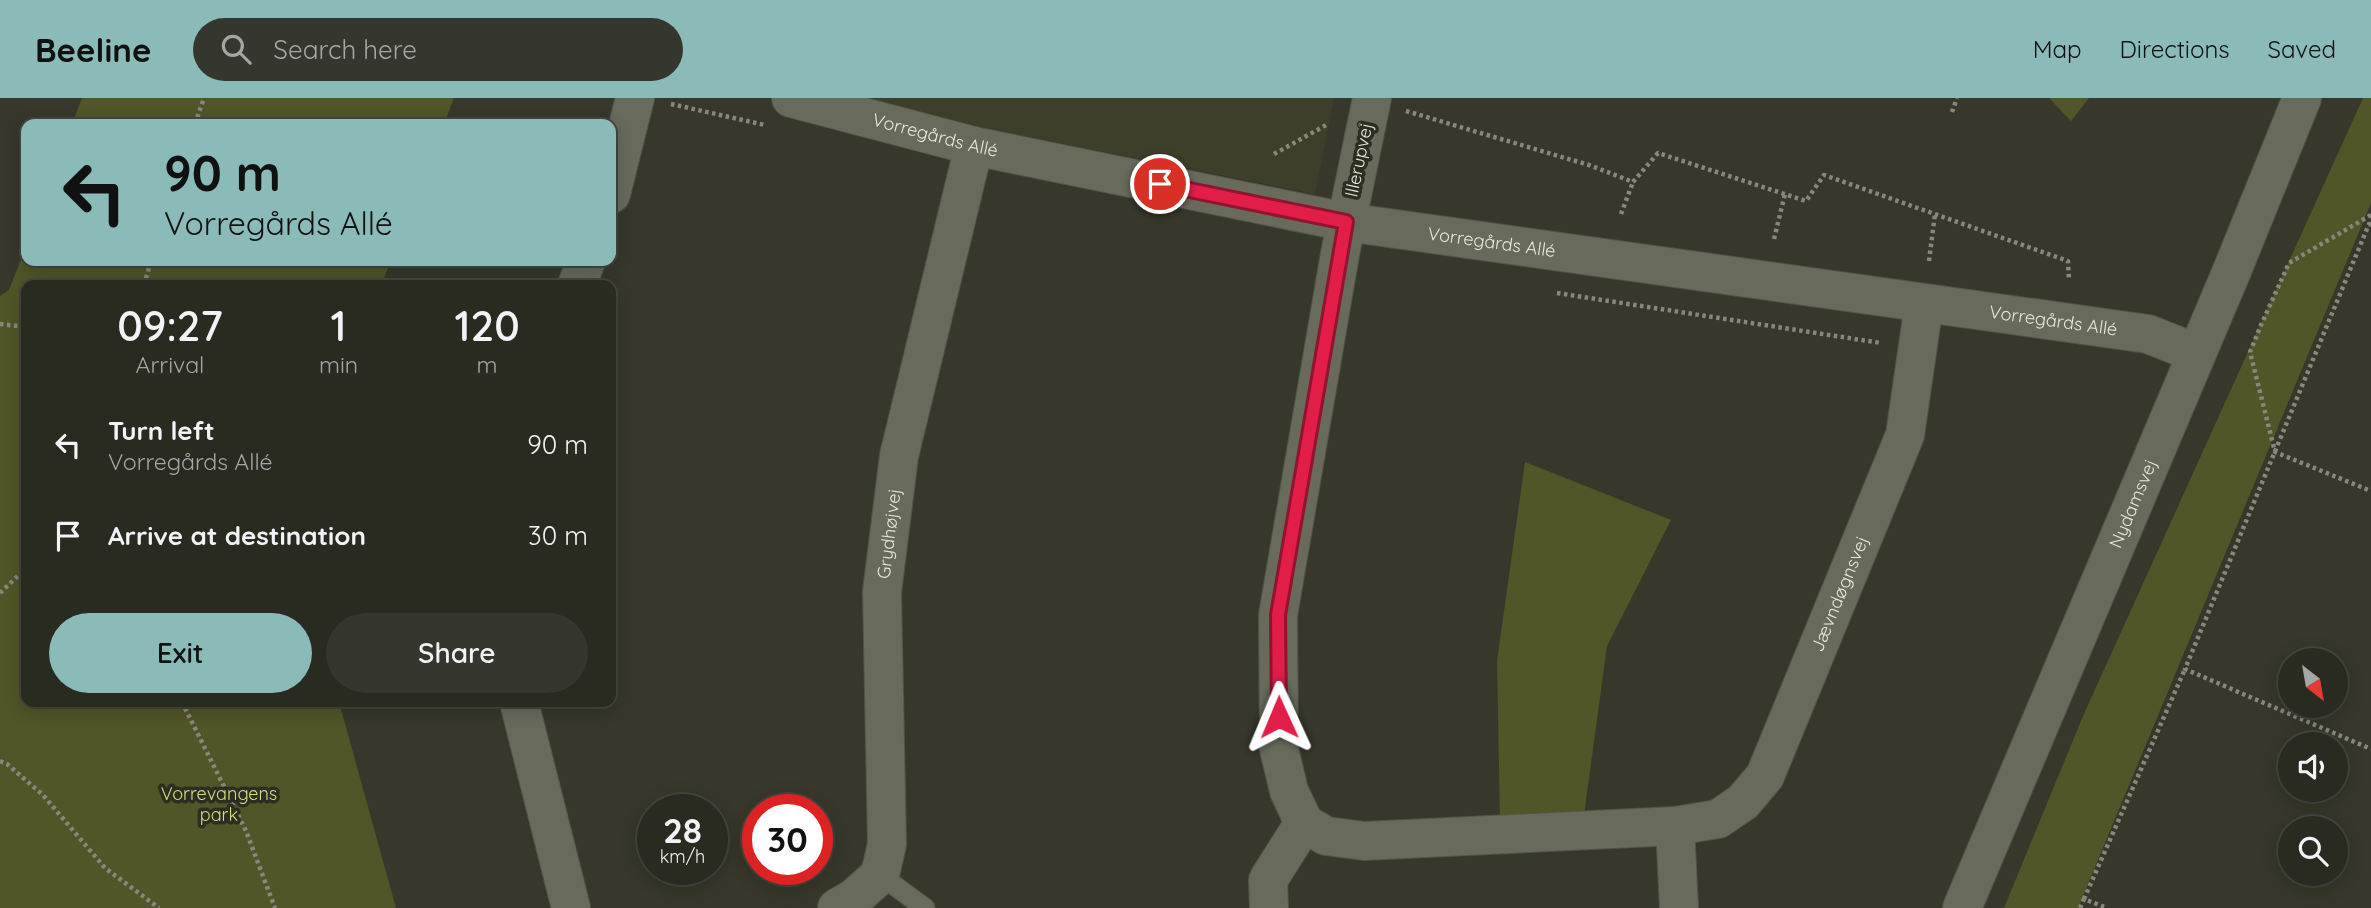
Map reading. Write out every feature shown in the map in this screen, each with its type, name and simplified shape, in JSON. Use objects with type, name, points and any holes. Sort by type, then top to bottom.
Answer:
[{"type":"street","points":[[616,174],[635,98]]},
{"type":"street","name":"Vorregårds Allé","points":[[790,98],[974,146],[1346,222],[2148,334],[2196,353]]},
{"type":"street","name":"Nydamsvej","points":[[1962,908],[2302,98]]},
{"type":"street","name":"Illerupvej","points":[[1346,222],[1371,99]]},
{"type":"street","name":"Grydhøjvej","points":[[880,875],[887,844],[882,592],[897,470],[974,146]]},
{"type":"street","points":[[1269,908],[1268,880],[1304,822],[1289,792],[1279,749],[1278,615],[1346,222]]},
{"type":"street","name":"Jævndøgnsvej","points":[[1304,822],[1326,836],[1364,841],[1675,826],[1718,819],[1743,802],[1765,776],[1905,435],[1924,304]]},
{"type":"street","points":[[520,707],[571,908]]},
{"type":"street","points":[[1675,826],[1679,908]]},
{"type":"street","points":[[837,908],[854,898],[880,875]]},
{"type":"lane","points":[[880,875],[925,908]]},
{"type":"path","points":[[197,119],[204,98]]},
{"type":"path","points":[[1952,112],[1957,98]]},
{"type":"path","points":[[1274,154],[1371,99],[1589,165],[1633,182]]},
{"type":"path","points":[[1621,214],[1633,182],[1658,153],[1806,201],[1824,175],[2068,261],[2069,280]]},
{"type":"path","points":[[1774,239],[1785,194]]},
{"type":"path","points":[[1929,261],[1935,214]]},
{"type":"path","points":[[2275,452],[2250,352],[2261,325],[2289,263],[2371,221]]},
{"type":"path","points":[[2080,908],[2185,669],[2371,221]]},
{"type":"path","points":[[0,324],[21,326]]},
{"type":"path","points":[[2275,452],[2371,491]]},
{"type":"path","points":[[0,593],[21,573]]},
{"type":"path","points":[[2185,669],[2371,749]]},
{"type":"path","points":[[184,707],[246,831],[275,908]]},
{"type":"path","points":[[0,761],[43,795],[105,868],[159,908]]},
{"type":"path","points":[[2084,899],[2107,908]]},
{"type":"shaded area","points":[[869,98],[1334,98],[1315,194],[978,126]]},
{"type":"green space","points":[[82,98],[454,98],[446,119],[74,119]]},
{"type":"green space","points":[[2049,98],[2089,98],[2071,121]]},
{"type":"green space","points":[[2363,98],[2371,98],[2371,203],[2078,908],[2004,908],[2083,716]]},
{"type":"green space","name":"Vorrevangens park","points":[[21,259],[21,266],[389,266],[383,280],[21,280],[21,707],[340,707],[396,908],[0,908],[0,296],[9,290]]},
{"type":"green space","points":[[1525,462],[1671,520],[1607,646],[1584,815],[1500,821],[1497,661]]},
{"type":"route","points":[[1160,184],[1346,222],[1278,615],[1279,717]]}]
